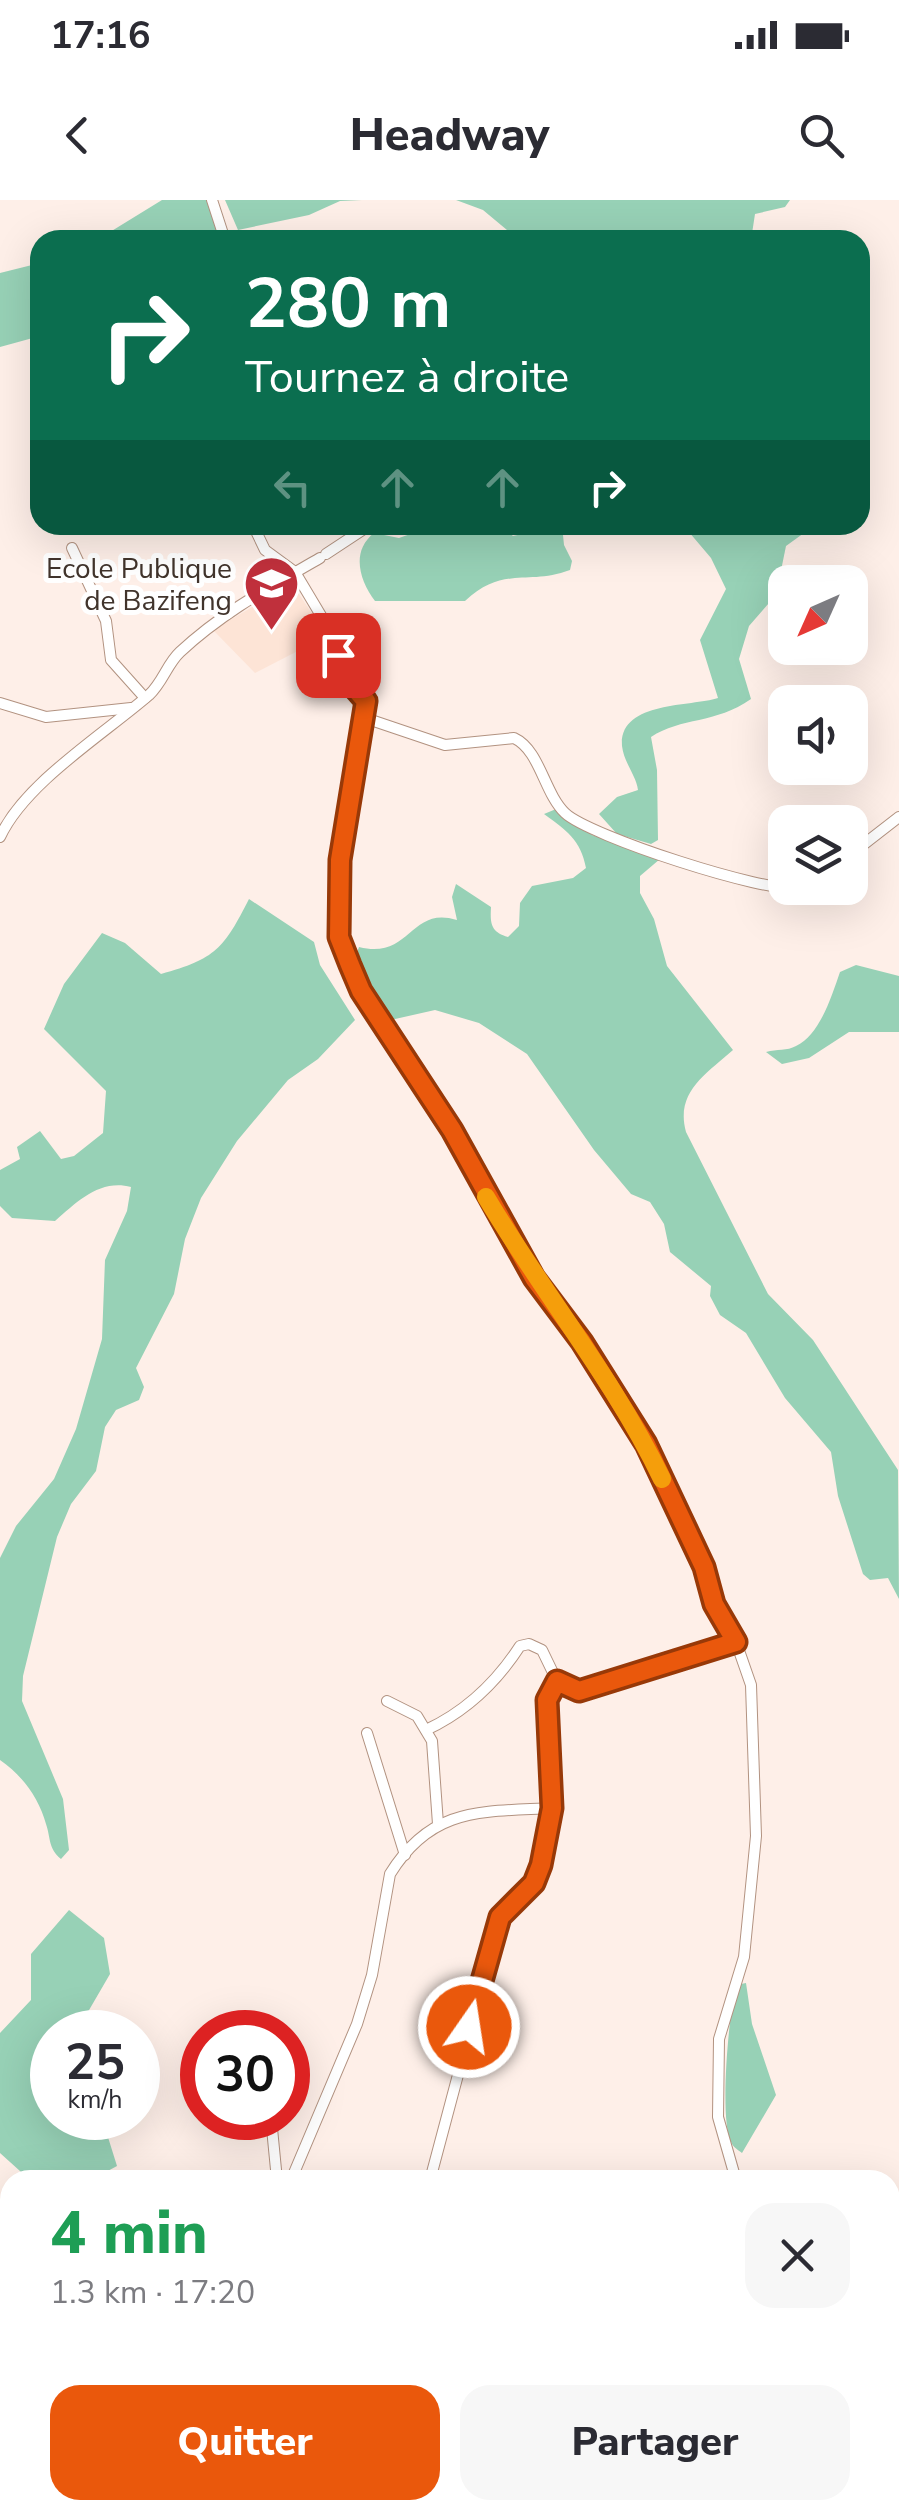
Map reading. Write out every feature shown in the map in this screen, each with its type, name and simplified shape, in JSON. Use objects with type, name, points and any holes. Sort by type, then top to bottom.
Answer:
[{"type":"street","points":[[212,200],[221,230]]},
{"type":"street","points":[[258,535],[266,550],[294,572],[332,634],[344,676],[366,701],[365,718],[432,743],[514,738],[522,742],[554,802],[568,817],[606,835],[768,887]]},
{"type":"street","points":[[0,837],[29,797],[145,698],[175,657],[204,630],[244,599],[355,535]]},
{"type":"street","points":[[72,548],[106,621],[111,660],[145,698]]},
{"type":"street","points":[[366,701],[339,876],[339,937],[361,991],[452,1130],[534,1278],[582,1342],[646,1444],[704,1567],[714,1604],[736,1642],[751,1684],[756,1836],[744,1957],[719,2039],[718,2117],[733,2170]]},
{"type":"street","points":[[0,702],[46,717],[132,708]]},
{"type":"street","points":[[868,844],[893,829],[899,817]]},
{"type":"street","points":[[426,1730],[452,1718],[484,1692],[520,1646],[536,1644],[557,1681],[579,1691],[736,1642]]},
{"type":"street","points":[[433,2170],[500,1917],[534,1883],[552,1808],[547,1700],[557,1681]]},
{"type":"street","points":[[387,1701],[417,1716],[432,1742],[438,1824]]},
{"type":"street","points":[[367,1733],[405,1855]]},
{"type":"street","points":[[296,2170],[357,2024],[372,1975],[390,1874],[438,1824],[472,1814],[552,1808]]},
{"type":"street","points":[[272,2140],[276,2170]]},
{"type":"shaded area","name":"Ecole Publique de Bazifeng","points":[[281,590],[299,594],[327,636],[255,673],[213,630]]},
{"type":"green space","points":[[162,200],[209,200],[220,230],[113,230]]},
{"type":"green space","points":[[225,200],[362,200],[340,201],[309,215],[238,230]]},
{"type":"green space","points":[[456,200],[790,200],[785,207],[755,214],[753,230],[507,230],[483,210]]},
{"type":"green space","points":[[30,266],[30,339],[0,347],[0,273]]},
{"type":"green space","points":[[372,535],[563,535],[572,561],[570,570],[492,583],[465,601],[375,601],[362,575],[362,548]]},
{"type":"green space","points":[[691,535],[801,535],[786,546],[782,565],[768,565],[768,604],[749,626],[739,659],[751,699],[725,713],[674,726],[651,737],[657,770],[658,840],[651,844],[617,834],[599,814],[617,797],[638,790],[622,746],[624,731],[632,721],[658,708],[718,698],[700,640],[726,589],[711,558]]},
{"type":"green space","points":[[561,807],[592,835],[660,859],[640,876],[640,893],[654,919],[667,966],[733,1050],[703,1076],[689,1095],[684,1118],[686,1132],[768,1294],[813,1340],[898,1470],[899,1599],[888,1578],[870,1580],[863,1574],[838,1496],[831,1452],[785,1398],[746,1333],[720,1315],[710,1296],[711,1286],[670,1252],[664,1224],[650,1202],[631,1194],[594,1150],[527,1054],[479,1023],[435,1010],[373,1024],[355,995],[351,980],[359,947],[390,946],[429,920],[457,920],[452,897],[456,884],[491,907],[493,926],[508,937],[519,926],[520,903],[532,886],[573,878],[586,868],[576,843],[544,814]]},
{"type":"green space","points":[[249,899],[314,942],[320,965],[355,1020],[318,1059],[288,1080],[237,1141],[201,1198],[185,1239],[174,1294],[136,1368],[144,1387],[139,1400],[116,1410],[105,1427],[96,1471],[71,1504],[57,1537],[23,1676],[22,1701],[63,1799],[69,1850],[61,1859],[52,1847],[34,1796],[0,1760],[0,1558],[16,1526],[54,1479],[76,1429],[102,1339],[105,1260],[127,1211],[131,1187],[99,1189],[55,1221],[12,1218],[0,1206],[0,1170],[20,1159],[17,1147],[40,1131],[61,1159],[74,1156],[103,1133],[106,1091],[44,1029],[64,984],[102,933],[125,943],[161,974],[194,963],[216,949]]},
{"type":"green space","points":[[856,965],[899,976],[899,1032],[849,1032],[809,1058],[782,1064],[766,1052],[789,1049],[804,1041],[824,1014],[840,972]]},
{"type":"green space","points":[[69,1910],[104,1938],[110,1974],[89,2010],[30,2010],[30,2140],[109,2140],[117,2166],[110,2170],[19,2170],[0,2153],[0,2033],[31,2000],[31,1954]]},
{"type":"green space","points":[[746,1983],[752,2024],[776,2095],[742,2153],[732,2144],[727,2129],[725,2089],[733,1999],[736,1985]]},
{"type":"slow traffic","points":[[486,1197],[534,1278],[582,1342],[646,1444],[662,1479]]},
{"type":"place","name":"Ecole Publique de Bazifeng","points":[[271,633]]},
{"type":"route","points":[[338,655],[344,676],[366,701],[340,860],[337,906],[339,937],[350,965],[361,991],[452,1130],[534,1278],[582,1342],[646,1444],[704,1567],[714,1604],[736,1642],[579,1691],[557,1681],[549,1692],[547,1736],[552,1808],[541,1865],[534,1883],[500,1917],[469,2027]]}]
